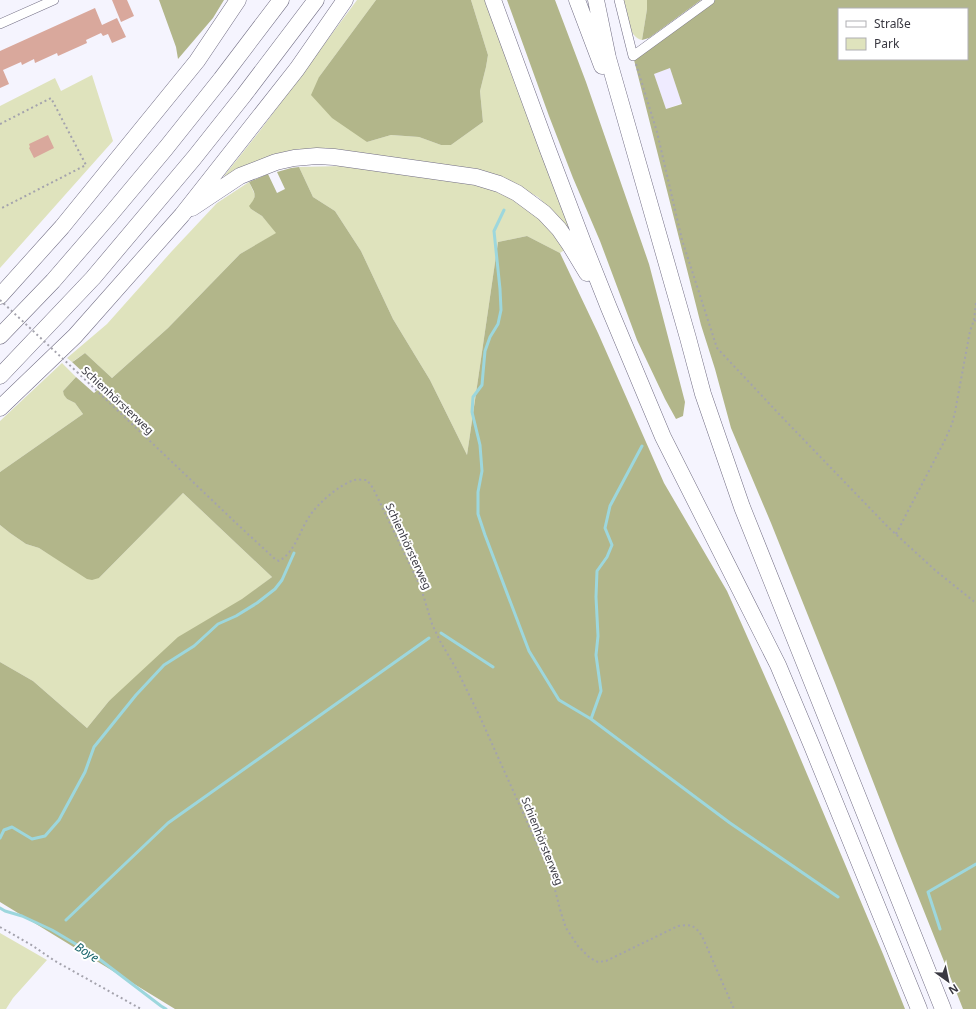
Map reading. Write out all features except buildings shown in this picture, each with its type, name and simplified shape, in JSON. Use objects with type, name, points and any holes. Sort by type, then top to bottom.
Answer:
[{"type":"highway","points":[[0,296],[62,227],[197,61],[238,0]]},
{"type":"highway","points":[[0,336],[53,280],[110,215],[226,73],[281,0]]},
{"type":"highway","points":[[0,376],[93,278],[194,158],[316,0]]},
{"type":"highway","points":[[0,408],[75,336],[182,215],[297,69],[346,0]]},
{"type":"highway","points":[[493,0],[548,150],[609,308],[663,437],[778,665],[919,1009]]},
{"type":"highway","points":[[577,0],[636,157]]},
{"type":"highway","points":[[596,0],[608,58],[703,394],[742,507],[943,1009]]},
{"type":"highway","points":[[182,215],[240,176],[276,162],[294,158],[317,156],[334,157],[476,177],[499,184],[517,193],[544,213],[570,244],[609,308]]},
{"type":"street","points":[[0,24],[54,0]]},
{"type":"street","points":[[619,0],[633,56],[710,0]]},
{"type":"path","points":[[633,56],[657,132],[682,240],[717,348],[888,527],[936,571],[976,603]]},
{"type":"path","points":[[0,124],[51,98],[86,165],[0,209]]},
{"type":"path","name":"Schienhörsterweg","points":[[0,300],[236,523],[279,561],[290,551],[309,517],[321,503],[342,487],[355,480],[367,480],[373,488],[421,588],[432,624],[457,670],[525,817],[553,882],[566,928],[578,946],[590,958],[598,962],[606,961],[678,926],[689,925],[697,928],[702,936],[734,1009]]},
{"type":"path","points":[[896,534],[952,424],[970,331],[975,320],[976,303]]},
{"type":"path","points":[[0,927],[33,946],[55,962],[141,1009]]},
{"type":"shaded area","points":[[670,68],[682,103],[666,109],[654,74]]},
{"type":"green space","points":[[159,0],[224,0],[213,18],[178,59],[176,47]]},
{"type":"green space","points":[[357,0],[376,0],[319,77],[367,142],[391,135],[419,137],[441,145],[451,145],[483,122],[480,91],[488,55],[471,0],[486,0],[571,229],[569,231],[538,197],[523,189],[339,150],[227,177],[224,176],[259,132]]},
{"type":"green space","points":[[376,0],[471,0],[488,55],[480,91],[483,122],[451,145],[441,145],[419,137],[391,135],[367,142],[332,118],[311,95],[319,77]]},
{"type":"green space","points":[[507,0],[555,0],[586,82],[649,264],[685,402],[683,416],[676,419],[637,340],[600,241],[549,116]]},
{"type":"green space","points":[[623,0],[647,0],[642,40],[637,38],[630,29]]},
{"type":"green space","points":[[647,0],[701,0],[649,38],[642,40]]},
{"type":"green space","points":[[710,0],[976,0],[976,1009],[963,1009],[835,683],[731,428],[701,325],[633,56]],"holes":[[[670,68],[682,104],[666,109],[654,74]]]},
{"type":"green space","points":[[92,75],[113,141],[0,268],[0,106],[55,78],[61,91]]},
{"type":"green space","points":[[344,166],[470,182],[510,195],[534,211],[566,249],[560,253],[527,236],[498,242],[467,455],[430,380],[393,319],[361,251],[335,211],[313,197],[299,167]]},
{"type":"green space","points":[[299,167],[313,197],[335,211],[361,251],[393,319],[430,380],[467,455],[498,242],[527,236],[560,253],[598,333],[664,483],[727,591],[785,722],[905,1009],[175,1009],[0,902],[0,662],[33,681],[87,728],[109,701],[178,637],[242,599],[272,577],[183,493],[99,578],[92,580],[87,579],[39,548],[26,544],[0,525],[0,472],[83,414],[75,403],[67,399],[63,391],[76,377],[94,393],[100,388],[72,362],[85,353],[112,378],[168,328],[240,254],[276,233],[262,216],[249,206],[255,197],[255,194],[249,182],[268,174],[277,193],[285,189],[277,172]]},
{"type":"green space","points":[[249,182],[255,195],[251,209],[262,216],[277,233],[240,254],[168,328],[112,378],[85,353],[72,362],[67,358],[107,324],[217,203]]},
{"type":"green space","points":[[62,363],[76,377],[63,391],[67,399],[75,403],[83,414],[0,472],[0,421]]},
{"type":"green space","points":[[183,493],[272,577],[109,701],[87,728],[33,681],[0,662],[0,525],[26,544],[39,548],[62,562],[99,578]]},
{"type":"green space","points":[[0,933],[47,960],[13,998],[6,1009],[0,1009]]},
{"type":"waterway","points":[[504,210],[494,231],[501,310],[498,324],[490,337],[485,351],[482,385],[473,397],[472,412],[480,445],[482,471],[478,492],[478,514],[529,651],[559,700],[591,719],[730,823],[838,897]]},
{"type":"waterway","points":[[591,719],[601,691],[596,655],[598,636],[596,597],[597,571],[607,557],[612,545],[605,528],[610,506],[642,446]]},
{"type":"waterway","points":[[0,838],[4,830],[12,827],[32,839],[45,836],[59,820],[85,772],[94,747],[136,695],[164,665],[194,646],[218,624],[236,616],[257,603],[275,589],[282,580],[294,553]]},
{"type":"waterway","points":[[441,633],[493,667]]},
{"type":"waterway","points":[[66,920],[168,823],[429,638]]},
{"type":"waterway","points":[[940,929],[928,892],[976,864]]},
{"type":"waterway","name":"Boye","points":[[0,908],[22,916],[52,930],[94,955],[166,1009]]}]
